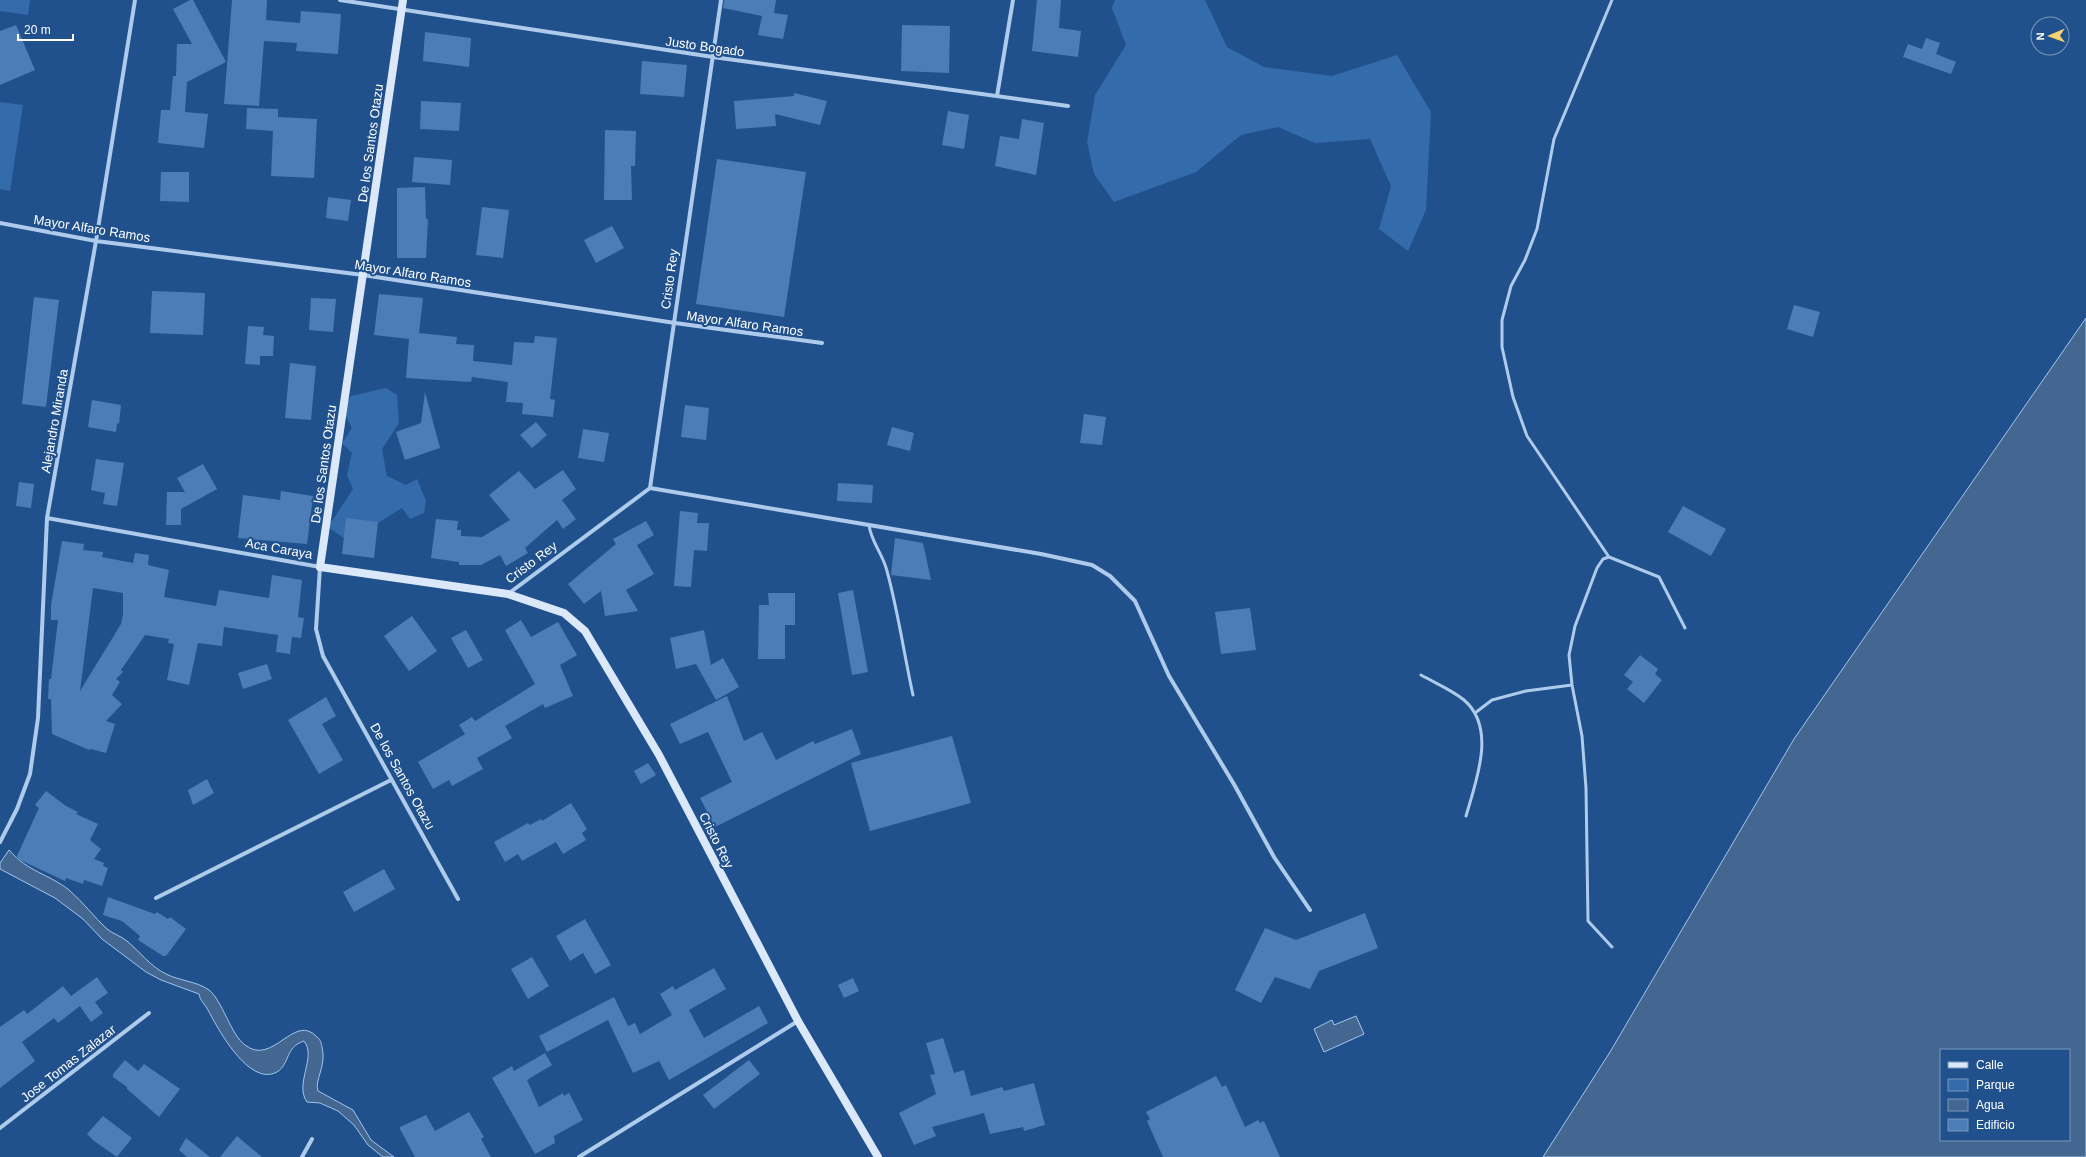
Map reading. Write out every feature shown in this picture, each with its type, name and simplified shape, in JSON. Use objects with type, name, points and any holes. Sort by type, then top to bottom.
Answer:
[{"type":"street","name":"Alejandro Miranda","points":[[0,842],[17,809],[30,774],[37,725],[47,518],[96,241],[135,0]]},
{"type":"street","name":"Justo Bogado","points":[[340,0],[713,57],[1068,106]]},
{"type":"street","name":"De los Santos Otazu","points":[[403,0],[320,567],[316,629],[323,656],[458,899]]},
{"type":"street","name":"Cristo Rey","points":[[508,594],[650,488],[721,0]]},
{"type":"street","points":[[997,96],[1013,0]]},
{"type":"street","name":"Mayor Alfaro Ramos","points":[[0,223],[96,241],[363,275],[675,323],[822,343]]},
{"type":"street","points":[[650,488],[1041,554],[1092,565],[1110,576],[1124,587],[1135,601],[1168,676],[1234,786],[1274,857],[1310,910]]},
{"type":"street","name":"Aca Caraya","points":[[47,518],[320,567],[508,594]]},
{"type":"street","name":"Cristo Rey","points":[[508,594],[564,612],[585,631],[659,755],[798,1021],[878,1157]]},
{"type":"street","points":[[156,898],[391,780]]},
{"type":"street","name":"Jose Tomas Zalazar","points":[[0,1128],[149,1013]]},
{"type":"street","points":[[579,1157],[798,1021]]},
{"type":"street","points":[[302,1157],[312,1139]]},
{"type":"lane","points":[[1612,0],[1554,140],[1537,229],[1525,260],[1511,286],[1502,320],[1502,347],[1513,397],[1527,436],[1609,557],[1659,576],[1685,628]]},
{"type":"lane","points":[[869,525],[872,539],[884,559],[890,580],[913,695]]},
{"type":"lane","points":[[1609,557],[1603,559],[1597,568],[1575,626],[1569,655],[1572,685],[1582,736],[1586,788],[1587,915],[1591,925],[1612,947]]},
{"type":"lane","points":[[1421,675],[1464,700],[1475,713],[1482,731],[1478,773],[1466,816]]},
{"type":"lane","points":[[1475,713],[1492,700],[1526,691],[1572,685]]},
{"type":"green space","points":[[0,0],[30,0],[28,15],[0,11]]},
{"type":"green space","points":[[1115,0],[1205,0],[1227,47],[1264,67],[1332,76],[1397,55],[1431,112],[1426,210],[1408,251],[1379,229],[1391,186],[1370,139],[1315,143],[1278,127],[1241,135],[1196,172],[1114,202],[1094,174],[1087,142],[1095,95],[1126,45],[1112,8]]},
{"type":"green space","points":[[0,102],[23,105],[10,191],[0,189]]},
{"type":"green space","points":[[386,388],[397,395],[399,423],[382,449],[387,476],[406,485],[417,479],[426,501],[424,513],[410,519],[402,508],[363,532],[358,548],[328,527],[353,489],[347,475],[352,453],[342,443],[352,428],[343,410],[351,396]]},
{"type":"water","points":[[2086,318],[2086,1157],[1543,1157],[1610,1052],[1794,739]]},
{"type":"water","points":[[9,850],[31,868],[69,890],[107,929],[127,941],[160,971],[209,990],[218,1001],[235,1034],[245,1045],[255,1050],[265,1050],[274,1046],[291,1034],[300,1031],[308,1031],[317,1037],[321,1042],[323,1054],[317,1087],[318,1091],[353,1110],[371,1140],[394,1157],[383,1157],[368,1145],[354,1125],[338,1111],[320,1103],[307,1102],[303,1087],[308,1055],[307,1047],[304,1041],[294,1047],[284,1065],[277,1072],[266,1074],[256,1071],[236,1054],[227,1042],[207,1008],[201,1001],[199,994],[161,980],[146,972],[102,939],[83,919],[55,898],[0,869],[0,863]]},
{"type":"water","points":[[1356,1016],[1364,1034],[1324,1052],[1314,1029],[1332,1020],[1334,1025]]},
{"type":"building","points":[[190,0],[193,0],[226,62],[187,82],[185,112],[208,114],[204,148],[158,143],[161,110],[170,110],[173,76],[176,76],[177,44],[192,44],[173,9]]},
{"type":"building","points":[[232,0],[267,0],[266,20],[300,23],[301,11],[341,14],[338,54],[296,51],[297,43],[264,41],[259,106],[224,104]]},
{"type":"building","points":[[724,0],[776,0],[774,13],[788,15],[783,39],[758,35],[762,16],[723,8]]},
{"type":"building","points":[[1037,0],[1061,0],[1059,28],[1081,31],[1078,57],[1032,51]]},
{"type":"building","points":[[16,25],[35,70],[0,85],[0,31]]},
{"type":"building","points":[[902,25],[950,26],[949,73],[901,71]]},
{"type":"building","points":[[425,32],[471,38],[469,67],[423,61]]},
{"type":"building","points":[[1926,38],[1940,43],[1936,54],[1956,62],[1951,74],[1903,57],[1908,44],[1922,49]]},
{"type":"building","points":[[642,61],[687,65],[684,97],[640,94]]},
{"type":"building","points":[[794,93],[827,101],[820,125],[775,114],[776,126],[736,129],[734,101],[794,96]]},
{"type":"building","points":[[421,101],[461,103],[459,131],[420,129]]},
{"type":"building","points":[[247,108],[278,109],[278,117],[317,119],[314,178],[271,176],[273,131],[246,129]]},
{"type":"building","points":[[948,111],[969,115],[964,149],[942,145]]},
{"type":"building","points":[[1022,119],[1044,123],[1036,175],[995,166],[1000,136],[1019,139]]},
{"type":"building","points":[[605,130],[636,131],[635,166],[631,166],[632,200],[604,200]]},
{"type":"building","points":[[414,157],[452,160],[450,185],[412,182]]},
{"type":"building","points":[[717,159],[806,172],[784,317],[696,304]]},
{"type":"building","points":[[161,172],[189,172],[189,202],[160,201]]},
{"type":"building","points":[[425,187],[426,219],[428,219],[426,258],[397,258],[397,188]]},
{"type":"building","points":[[328,197],[351,200],[348,221],[326,218]]},
{"type":"building","points":[[482,207],[509,210],[503,258],[476,255]]},
{"type":"building","points":[[612,226],[624,248],[596,263],[584,240]]},
{"type":"building","points":[[152,291],[205,293],[203,335],[150,333]]},
{"type":"building","points":[[379,294],[423,298],[419,333],[457,337],[456,344],[474,345],[473,361],[512,365],[514,342],[534,343],[535,336],[557,338],[550,399],[555,400],[553,417],[522,414],[523,403],[506,402],[508,382],[472,377],[471,382],[406,378],[409,339],[374,335]]},
{"type":"building","points":[[34,297],[59,300],[46,407],[22,404]]},
{"type":"building","points":[[311,298],[336,299],[333,332],[309,330]]},
{"type":"building","points":[[1794,305],[1820,312],[1813,337],[1787,329]]},
{"type":"building","points":[[248,326],[264,327],[263,335],[274,336],[273,356],[260,356],[260,365],[245,364]]},
{"type":"building","points":[[290,363],[316,366],[311,420],[285,418]]},
{"type":"building","points":[[425,392],[440,448],[405,460],[396,432],[421,423]]},
{"type":"building","points":[[92,400],[121,405],[119,424],[117,423],[116,432],[88,427]]},
{"type":"building","points":[[685,405],[709,408],[706,440],[681,437]]},
{"type":"building","points":[[1084,414],[1106,417],[1102,445],[1080,443]]},
{"type":"building","points":[[536,422],[547,435],[532,448],[520,435]]},
{"type":"building","points":[[892,427],[914,433],[910,451],[887,445]]},
{"type":"building","points":[[583,429],[609,433],[604,462],[578,458]]},
{"type":"building","points":[[96,459],[124,463],[117,506],[103,504],[105,493],[91,490]]},
{"type":"building","points":[[203,464],[217,489],[181,509],[181,525],[166,525],[167,492],[185,492],[177,478]]},
{"type":"building","points":[[563,470],[576,489],[562,500],[576,519],[563,529],[557,520],[525,548],[528,553],[506,566],[500,555],[481,565],[459,565],[459,562],[431,558],[436,519],[458,521],[457,530],[461,530],[461,536],[482,537],[510,520],[489,495],[519,471],[535,489]]},
{"type":"building","points":[[19,482],[34,484],[31,508],[16,506]]},
{"type":"building","points":[[838,483],[873,485],[872,503],[837,501]]},
{"type":"building","points":[[281,491],[313,496],[307,544],[238,538],[243,495],[280,500]]},
{"type":"building","points":[[1683,506],[1726,529],[1711,556],[1668,532]]},
{"type":"building","points":[[680,511],[698,513],[697,523],[709,523],[707,551],[694,550],[691,587],[674,586]]},
{"type":"building","points":[[346,518],[378,522],[374,558],[342,554]]},
{"type":"building","points":[[646,521],[654,535],[637,545],[654,574],[626,590],[638,611],[605,616],[601,591],[584,604],[568,584],[616,544],[613,539]]},
{"type":"building","points":[[895,538],[923,543],[931,580],[891,575]]},
{"type":"building","points":[[62,541],[84,544],[83,550],[103,552],[102,557],[133,563],[135,553],[149,555],[148,565],[169,570],[164,597],[216,606],[219,590],[269,598],[272,575],[302,580],[298,617],[304,618],[301,638],[292,637],[290,654],[276,652],[278,635],[224,627],[222,646],[198,643],[189,685],[167,680],[174,644],[168,643],[169,639],[145,635],[121,670],[123,672],[116,679],[120,682],[112,695],[122,704],[106,721],[115,724],[106,753],[91,749],[89,750],[52,734],[51,699],[48,699],[49,679],[51,679],[58,620],[51,620],[51,605]],"holes":[[[93,588],[123,593],[123,614],[121,624],[80,691]]]},
{"type":"building","points":[[853,590],[868,672],[852,675],[838,593]]},
{"type":"building","points":[[768,593],[795,593],[795,625],[785,625],[785,659],[758,659],[759,605],[769,605]]},
{"type":"building","points":[[1250,608],[1256,650],[1221,654],[1215,612]]},
{"type":"building","points":[[412,616],[437,651],[409,671],[384,636]]},
{"type":"building","points":[[521,620],[531,637],[558,622],[577,655],[560,665],[573,696],[545,708],[543,704],[505,726],[512,738],[477,758],[483,769],[452,786],[449,780],[433,789],[418,762],[465,734],[459,725],[472,717],[475,721],[535,684],[505,630]]},
{"type":"building","points":[[466,630],[483,660],[468,668],[451,638]]},
{"type":"building","points":[[704,630],[711,665],[723,658],[739,687],[716,700],[696,664],[676,669],[670,638]]},
{"type":"building","points":[[1640,655],[1658,669],[1655,674],[1662,680],[1644,703],[1627,689],[1633,682],[1624,675]]},
{"type":"building","points":[[267,664],[272,679],[243,689],[238,673]]},
{"type":"building","points":[[727,696],[744,741],[762,732],[776,760],[813,741],[815,744],[852,729],[861,754],[715,827],[700,798],[732,782],[708,732],[680,744],[670,724]]},
{"type":"building","points":[[326,697],[336,716],[322,724],[343,760],[319,774],[288,720]]},
{"type":"building","points":[[952,736],[971,803],[870,831],[851,763]]},
{"type":"building","points":[[648,763],[656,775],[641,784],[634,771]]},
{"type":"building","points":[[207,779],[214,793],[193,805],[188,790]]},
{"type":"building","points":[[46,791],[66,806],[78,812],[76,814],[98,824],[90,840],[101,849],[94,859],[104,863],[103,866],[108,868],[102,886],[84,880],[83,884],[66,878],[65,881],[16,858],[39,808],[35,805]]},
{"type":"building","points":[[571,803],[587,829],[582,833],[586,840],[563,854],[556,842],[522,861],[518,854],[505,862],[494,842],[528,823],[530,825],[541,819],[542,821]]},
{"type":"building","points":[[384,869],[395,889],[354,912],[343,892]]},
{"type":"building","points":[[108,897],[155,914],[157,912],[168,919],[170,917],[186,929],[166,956],[163,956],[138,940],[140,936],[122,921],[103,915]]},
{"type":"building","points":[[1365,913],[1378,948],[1319,971],[1310,989],[1275,977],[1261,1003],[1235,990],[1265,928],[1296,940]]},
{"type":"building","points":[[585,919],[611,965],[595,974],[583,953],[570,961],[556,936]]},
{"type":"building","points":[[532,957],[549,986],[528,999],[511,969]]},
{"type":"building","points":[[714,968],[726,989],[689,1010],[704,1038],[759,1006],[768,1023],[669,1080],[659,1061],[633,1073],[608,1020],[547,1052],[539,1036],[614,997],[628,1026],[635,1023],[640,1034],[672,1015],[660,994],[673,986],[675,990]]},
{"type":"building","points":[[97,977],[108,993],[95,1002],[103,1013],[91,1022],[80,1006],[58,1023],[54,1018],[22,1042],[35,1061],[0,1088],[0,1027],[24,1010],[27,1014],[63,986],[71,996]]},
{"type":"building","points":[[853,978],[859,991],[844,998],[838,985]]},
{"type":"building","points":[[943,1038],[954,1073],[964,1070],[971,1096],[1002,1087],[1004,1091],[1034,1083],[1045,1125],[1024,1131],[1023,1127],[990,1134],[984,1113],[932,1127],[936,1136],[914,1145],[899,1113],[936,1094],[930,1075],[935,1074],[926,1043]]},
{"type":"building","points":[[545,1053],[552,1065],[527,1080],[539,1107],[563,1093],[564,1096],[569,1093],[583,1120],[554,1136],[555,1143],[535,1154],[492,1078],[512,1066],[514,1071]]},
{"type":"building","points":[[125,1060],[138,1071],[144,1064],[180,1089],[159,1117],[127,1089],[127,1087],[113,1077],[113,1074]]},
{"type":"building","points":[[749,1060],[760,1074],[714,1109],[703,1095]]},
{"type":"building","points":[[1216,1076],[1222,1087],[1226,1085],[1245,1127],[1258,1120],[1260,1123],[1264,1121],[1280,1157],[1163,1157],[1147,1121],[1150,1119],[1146,1112]]},
{"type":"building","points":[[469,1112],[484,1137],[481,1139],[491,1157],[415,1157],[400,1129],[400,1127],[426,1115],[435,1131]]},
{"type":"building","points":[[103,1116],[132,1138],[117,1157],[94,1141],[87,1134]]},
{"type":"building","points":[[237,1136],[262,1157],[220,1157]]},
{"type":"building","points":[[186,1138],[210,1157],[187,1157],[179,1150]]}]
